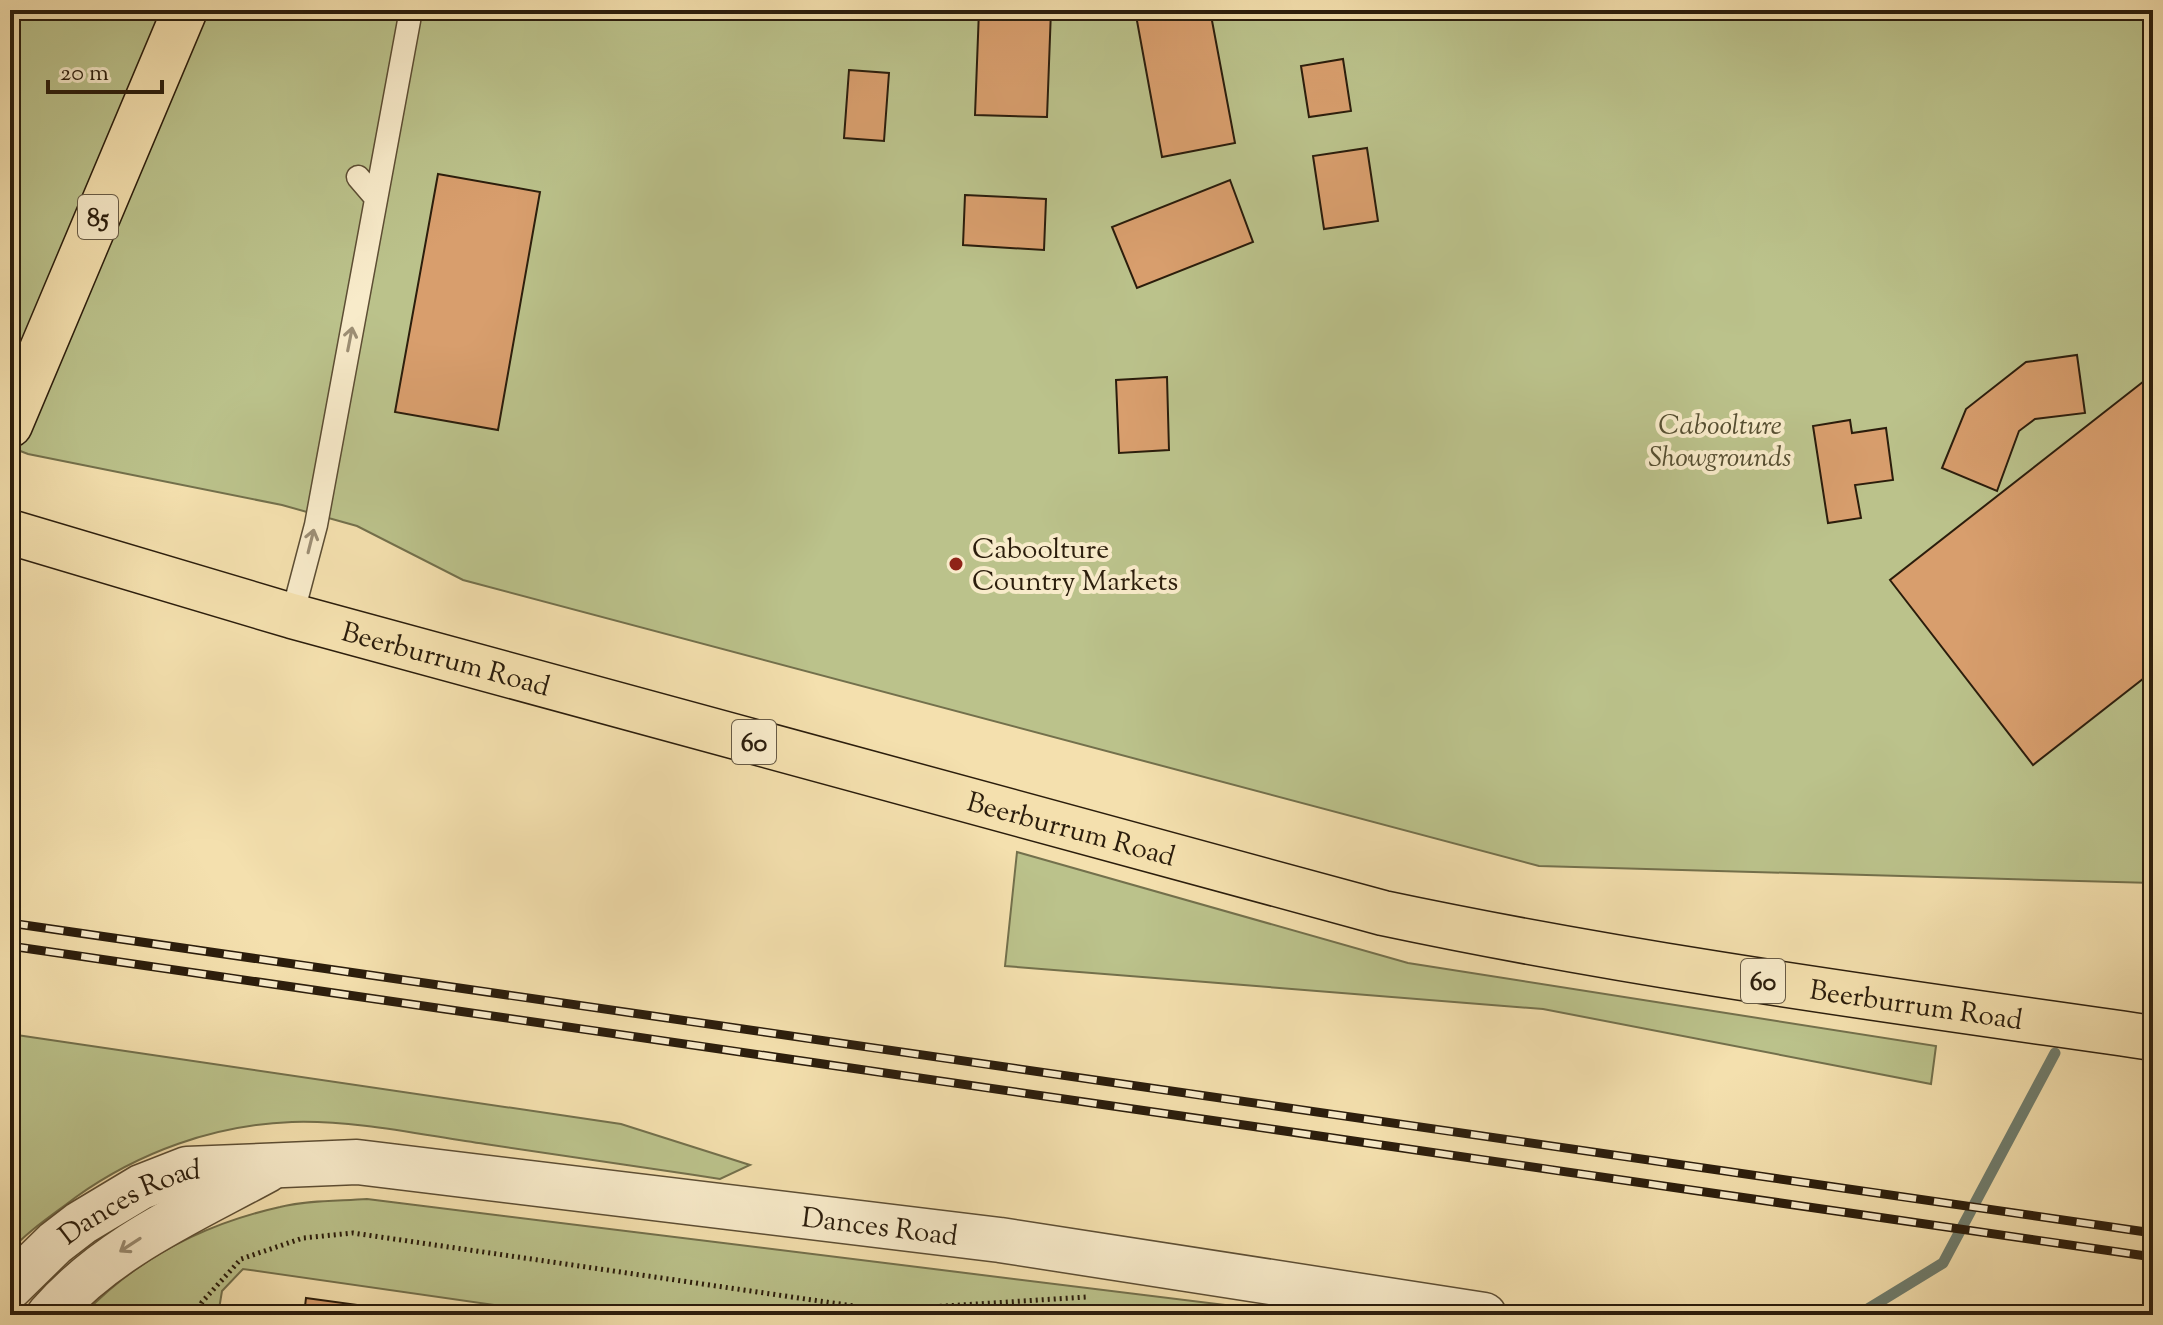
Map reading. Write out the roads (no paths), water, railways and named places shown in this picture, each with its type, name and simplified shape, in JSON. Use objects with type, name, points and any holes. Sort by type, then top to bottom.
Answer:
[{"type":"main road","name":"85","points":[[10,425],[185,10]]},
{"type":"main road","name":"Beerburrum Road","points":[[10,532],[292,616],[1383,913],[1493,936],[1703,972],[2153,1038]]},
{"type":"street","name":"Dances Road","points":[[10,1287],[46,1251],[81,1223],[141,1187],[187,1169],[327,1162],[393,1165],[1000,1240],[1484,1315]]},
{"type":"street","name":"Dances Road","points":[[49,1315],[84,1279],[136,1241],[272,1167]]},
{"type":"lane","points":[[292,616],[316,525],[411,10]]},
{"type":"lane","points":[[374,105],[398,82]]},
{"type":"lane","points":[[358,177],[376,198]]},
{"type":"waterway","points":[[1858,1315],[1943,1263],[2055,1053]]},
{"type":"railway","points":[[10,923],[2153,1233]]},
{"type":"railway","points":[[10,946],[2153,1257]]},
{"type":"place","name":"Caboolture Country Markets","points":[[956,564]]},
{"type":"park label","name":"Caboolture Showgrounds","points":[[1720,440]]}]
